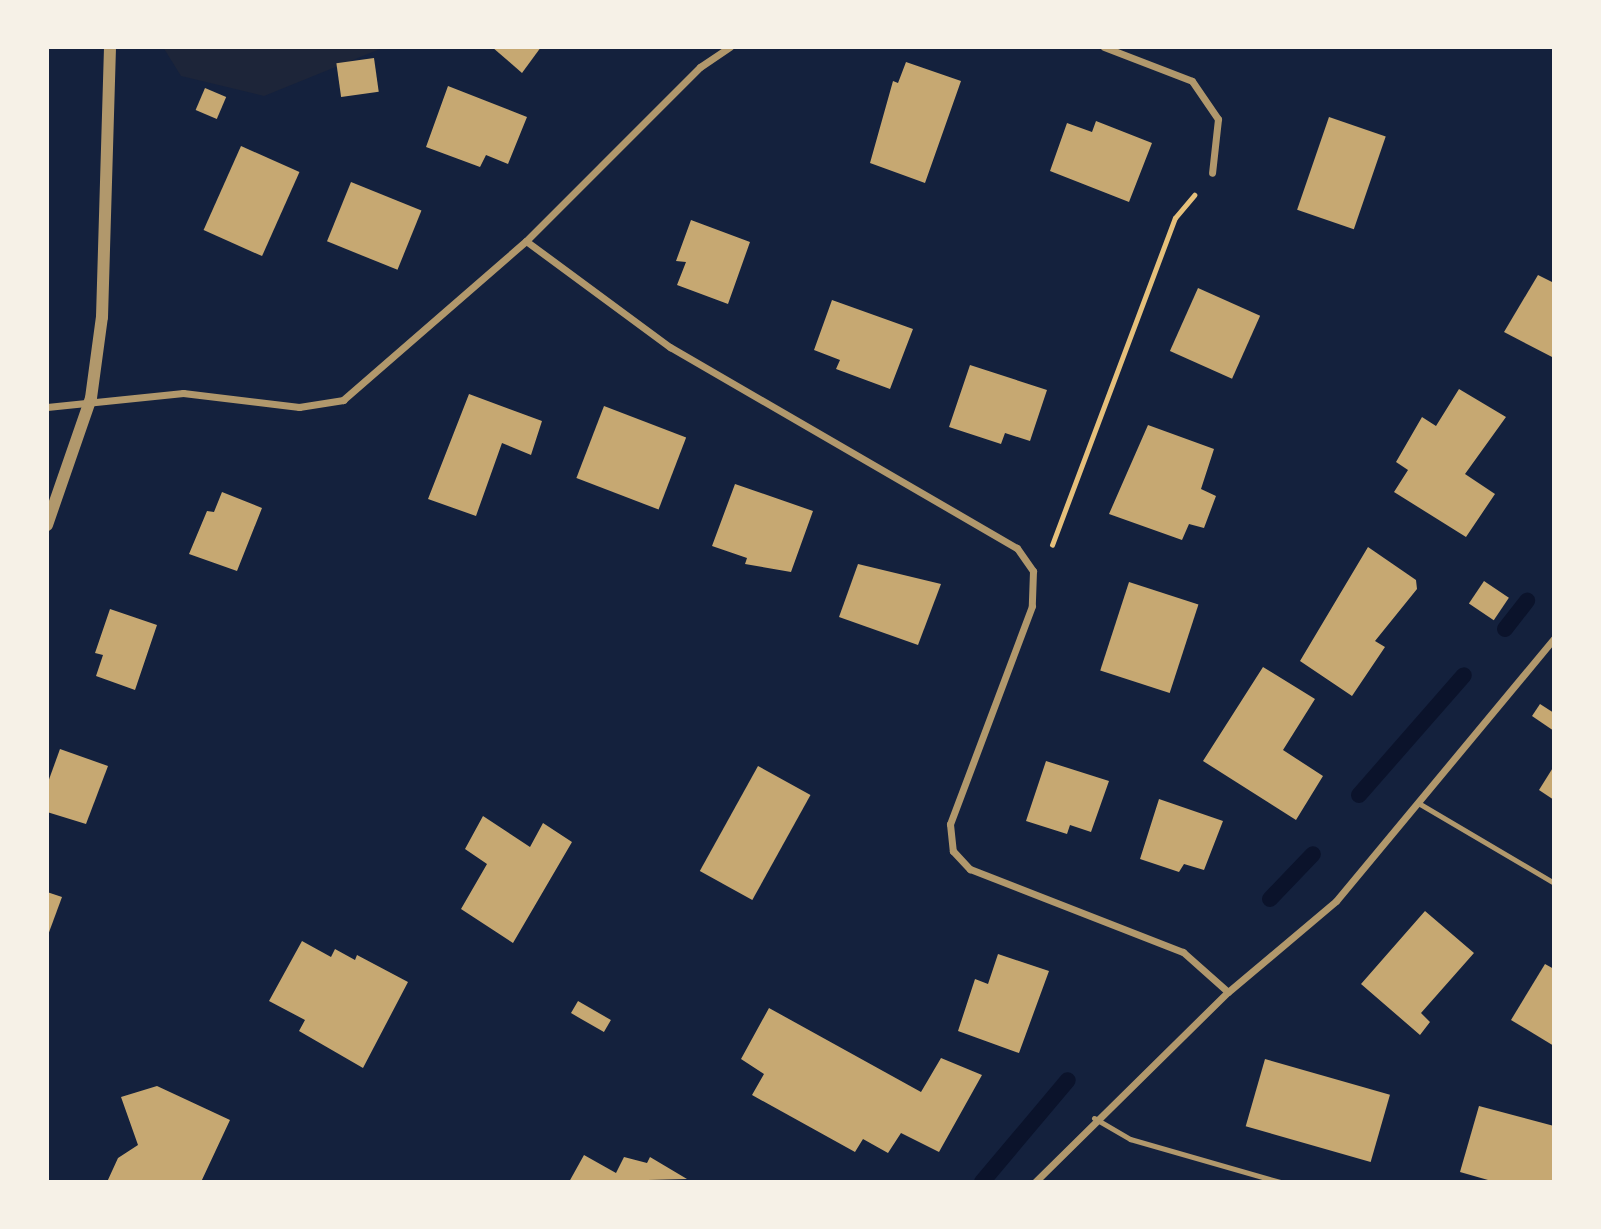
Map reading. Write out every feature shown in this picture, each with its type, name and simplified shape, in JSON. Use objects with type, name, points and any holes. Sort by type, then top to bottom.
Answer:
[{"type":"street","points":[[47,524],[91,398],[102,317],[110,47]]},
{"type":"street","points":[[47,407],[91,398],[183,393],[299,407],[343,400],[526,241],[700,67],[730,47]]},
{"type":"street","points":[[1104,47],[1192,81],[1217,119],[1212,173]]},
{"type":"street","points":[[526,241],[670,348],[1017,548],[1033,572],[1031,606],[950,824],[953,851],[970,869],[1183,952],[1228,992]]},
{"type":"street","points":[[1035,1182],[1094,1118],[1228,992],[1336,901],[1420,804],[1554,638]]},
{"type":"lane","points":[[1420,804],[1554,883]]},
{"type":"lane","points":[[1094,1118],[1130,1139],[1280,1182]]},
{"type":"path","points":[[1033,572],[1062,531],[1175,218],[1212,173]]},
{"type":"shaded area","points":[[163,47],[385,47],[264,96],[181,76]]},
{"type":"building","points":[[492,47],[541,47],[522,73]]},
{"type":"building","points":[[374,58],[379,92],[341,97],[336,63]]},
{"type":"building","points":[[906,62],[961,81],[925,183],[870,163],[893,81],[898,83]]},
{"type":"building","points":[[448,86],[527,117],[508,164],[486,155],[480,167],[426,147]]},
{"type":"building","points":[[205,88],[226,97],[217,119],[196,110]]},
{"type":"building","points":[[1329,117],[1386,137],[1354,229],[1297,210]]},
{"type":"building","points":[[1096,121],[1152,143],[1129,202],[1050,171],[1067,123],[1092,132]]},
{"type":"building","points":[[241,146],[299,172],[262,256],[204,230]]},
{"type":"building","points":[[351,182],[421,210],[397,270],[327,241]]},
{"type":"building","points":[[691,220],[750,242],[728,304],[677,285],[686,262],[676,261]]},
{"type":"building","points":[[1538,275],[1554,283],[1554,358],[1504,332]]},
{"type":"building","points":[[1198,288],[1260,316],[1232,379],[1170,351]]},
{"type":"building","points":[[832,300],[913,329],[890,389],[836,369],[840,360],[814,350]]},
{"type":"building","points":[[970,365],[1047,390],[1030,441],[1005,433],[1001,444],[949,427]]},
{"type":"building","points":[[1459,389],[1506,417],[1465,474],[1495,494],[1466,537],[1394,492],[1408,470],[1396,462],[1422,417],[1436,426]]},
{"type":"building","points":[[469,394],[542,421],[531,455],[502,443],[476,516],[428,499]]},
{"type":"building","points":[[604,406],[686,438],[659,509],[576,478]]},
{"type":"building","points":[[1148,425],[1214,449],[1201,489],[1216,496],[1204,528],[1189,524],[1182,540],[1109,514]]},
{"type":"building","points":[[735,484],[813,511],[791,572],[745,564],[747,558],[712,546]]},
{"type":"building","points":[[222,492],[262,508],[237,571],[189,554],[207,511],[214,512]]},
{"type":"building","points":[[1368,547],[1416,580],[1417,589],[1375,641],[1385,647],[1352,696],[1300,661]]},
{"type":"building","points":[[858,564],[941,584],[918,645],[839,617]]},
{"type":"building","points":[[1484,581],[1509,598],[1494,620],[1469,603]]},
{"type":"building","points":[[1129,582],[1198,605],[1170,693],[1100,670]]},
{"type":"building","points":[[110,609],[157,625],[135,690],[96,676],[103,655],[95,653]]},
{"type":"building","points":[[1263,667],[1315,699],[1283,750],[1323,776],[1296,820],[1203,761]]},
{"type":"building","points":[[1540,704],[1554,713],[1554,731],[1532,716]]},
{"type":"building","points":[[60,749],[108,766],[86,824],[47,812],[47,785]]},
{"type":"building","points":[[1046,761],[1109,781],[1091,832],[1070,825],[1067,834],[1026,821]]},
{"type":"building","points":[[758,766],[810,795],[752,900],[700,871]]},
{"type":"building","points":[[1554,766],[1554,800],[1539,790]]},
{"type":"building","points":[[1159,799],[1223,821],[1204,870],[1184,864],[1179,872],[1140,859]]},
{"type":"building","points":[[483,816],[530,847],[543,823],[572,842],[513,943],[461,909],[487,864],[465,849]]},
{"type":"building","points":[[47,892],[62,897],[48,935],[47,935]]},
{"type":"building","points":[[1425,911],[1474,953],[1421,1013],[1430,1022],[1420,1035],[1361,984]]},
{"type":"building","points":[[302,941],[331,957],[335,949],[355,960],[357,955],[408,982],[363,1068],[299,1031],[305,1020],[269,1001]]},
{"type":"building","points":[[998,954],[1049,971],[1019,1053],[958,1031],[975,979],[988,984]]},
{"type":"building","points":[[1545,964],[1554,969],[1554,1046],[1511,1020]]},
{"type":"building","points":[[578,1001],[611,1020],[604,1032],[571,1013]]},
{"type":"building","points":[[769,1008],[921,1092],[941,1058],[982,1075],[939,1152],[901,1133],[888,1153],[863,1139],[855,1152],[752,1095],[764,1074],[741,1059]]},
{"type":"building","points":[[1265,1059],[1390,1095],[1371,1162],[1246,1126]]},
{"type":"building","points":[[157,1086],[230,1120],[201,1182],[107,1182],[118,1158],[138,1145],[121,1097]]},
{"type":"building","points":[[1479,1106],[1554,1126],[1554,1182],[1495,1182],[1460,1172]]},
{"type":"building","points":[[584,1155],[616,1173],[624,1157],[647,1163],[650,1157],[687,1179],[569,1182]]},
{"type":"waterway","points":[[1505,629],[1527,601]]},
{"type":"waterway","points":[[1359,795],[1464,675]]},
{"type":"waterway","points":[[1270,899],[1313,854]]},
{"type":"waterway","points":[[982,1182],[1068,1080]]}]
